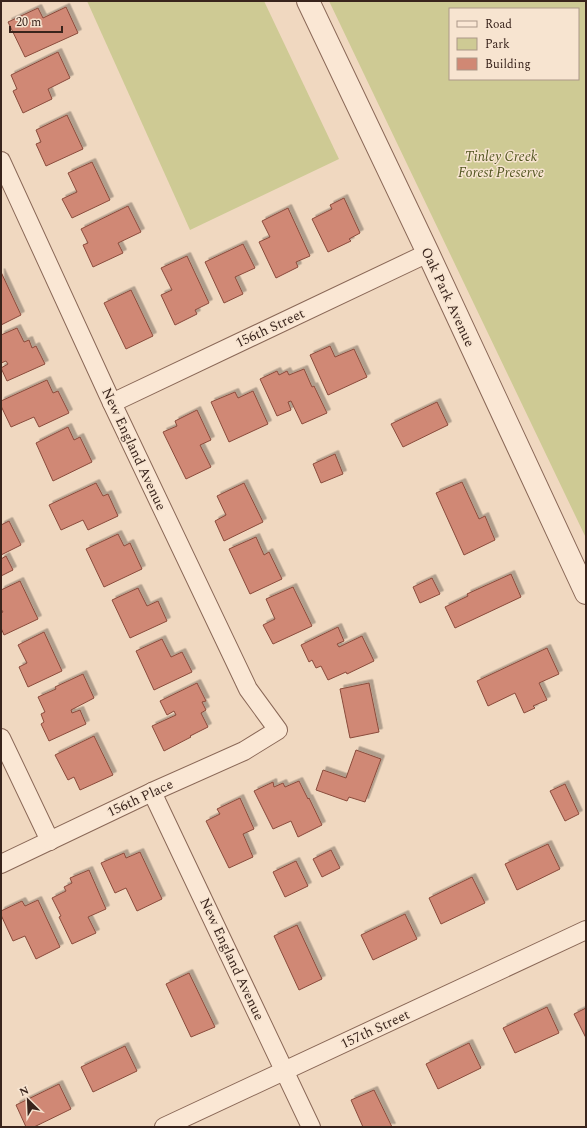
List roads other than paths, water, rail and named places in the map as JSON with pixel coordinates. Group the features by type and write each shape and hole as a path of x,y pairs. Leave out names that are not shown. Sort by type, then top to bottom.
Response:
{"street":[{"name":"Oak Park Avenue","path":"308,1 428,253 586,593"},
{"name":"New England Avenue","path":"1,162 112,403 248,689 278,730"},
{"name":"156th Street","path":"112,403 428,253"},
{"name":"156th Place","path":"1,864 152,792 244,751 278,730"},
{"path":"1,738 50,840"},
{"name":"New England Avenue","path":"152,792 311,1127"},
{"name":"157th Street","path":"164,1127 586,930"}],"park label":[{"name":"Tinley Creek Forest Preserve","path":"501,164"}]}
